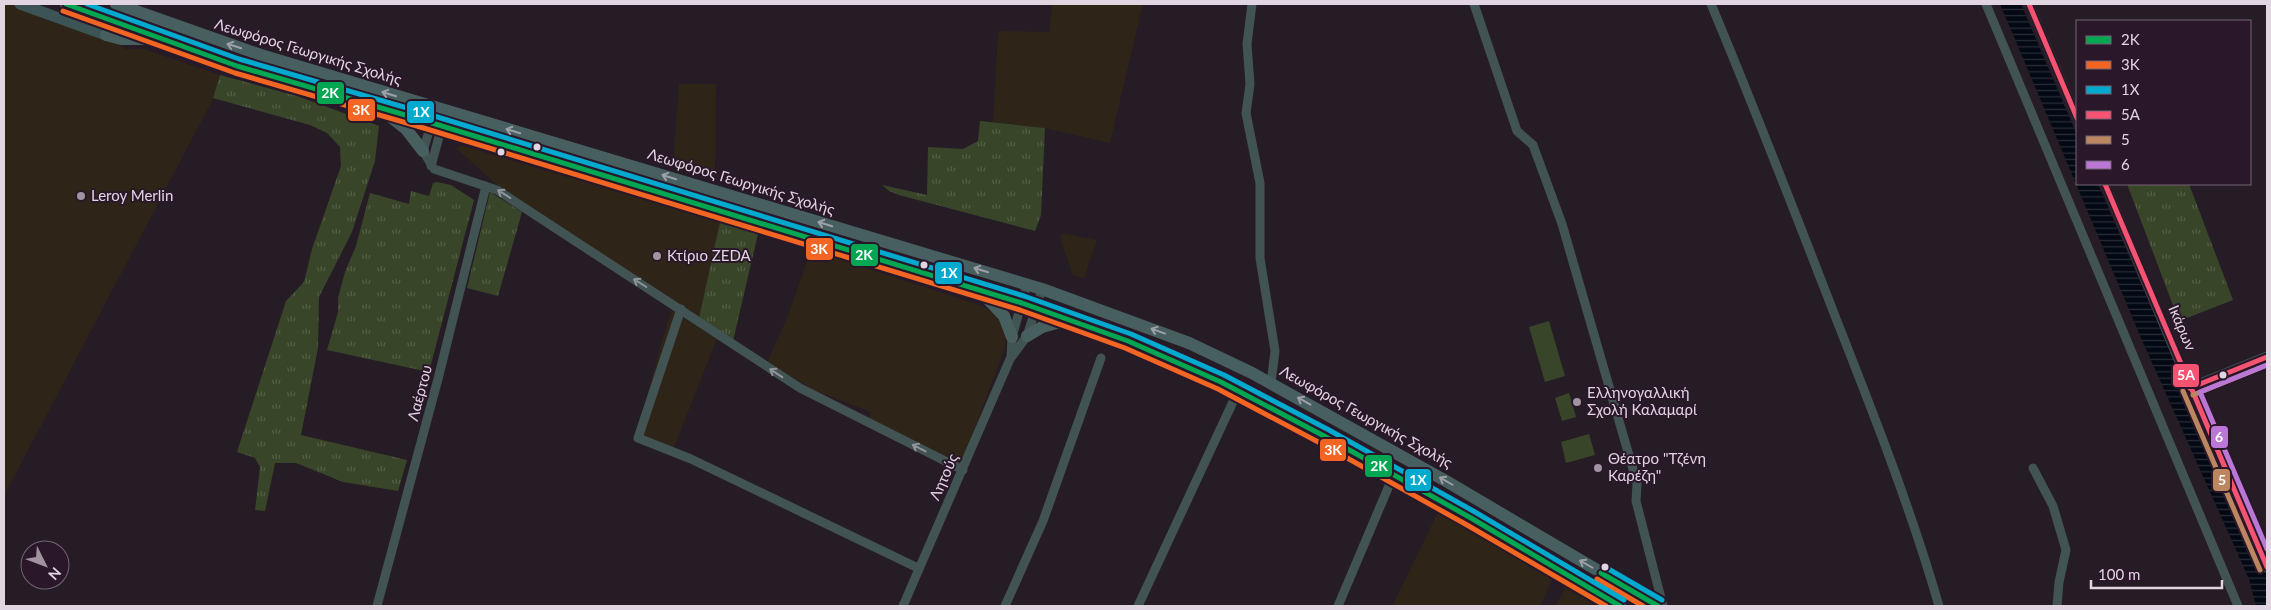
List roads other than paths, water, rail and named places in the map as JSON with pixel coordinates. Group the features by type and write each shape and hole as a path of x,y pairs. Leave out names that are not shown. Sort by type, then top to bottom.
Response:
{"main road":[{"path":"20,4 121,39 165,41"},
{"path":"66,4 237,66 1022,303 1070,320 1170,359 1238,391 1394,474 1620,606"},
{"name":"Λεωφόρος Γεωργικής Σχολής","path":"116,4 223,43 1027,284 1189,343 1271,383 1446,481 1658,606"},
{"path":"381,109 406,129 423,151"},
{"path":"978,290 1004,316 1012,336"},
{"path":"1027,336 1042,327 1070,320"},
{"path":"2190,388 2267,357"},
{"name":"Ικάρων","path":"2190,388 2267,567"}],"street":[{"path":"1252,4 1247,44 1250,84 1246,113 1260,183 1260,258 1275,351 1271,383"},
{"path":"1474,4 1518,131 1533,145 1570,251 1637,483 1636,501 1663,606"},
{"path":"1711,4 1746,88 1892,463 1921,543 1939,606"},
{"path":"1986,4 2238,606"},
{"path":"2029,4 2076,116"},
{"path":"441,109 436,125 423,151 431,166 438,171 486,186 504,194 800,388 963,470"},
{"path":"431,166 436,125"},
{"name":"Ικάρων","path":"2105,185 2190,388"},
{"name":"Λαέρτου","path":"377,606 436,388 486,186"},
{"name":"Λητούς","path":"1010,359 1012,336 1027,284"},
{"name":"Λητούς","path":"903,606 1010,359 1027,336 1042,289"},
{"path":"681,309 638,438 691,460 918,568"},
{"path":"1005,606 1043,521 1101,358"},
{"path":"1138,606 1238,391"},
{"path":"2033,468 2053,506 2066,550 2059,582 2057,606"},
{"path":"1338,606 1394,474"}],"place":[{"name":"Leroy Merlin","path":"81,196"},
{"name":"Κτίριο ZEDA","path":"657,256"},
{"name":"Ελληνογαλλική Σχολή Καλαμαρί","path":"1577,402"},
{"name":"Θέατρο \"Τζένη Καρέζη\"","path":"1598,468"}]}
